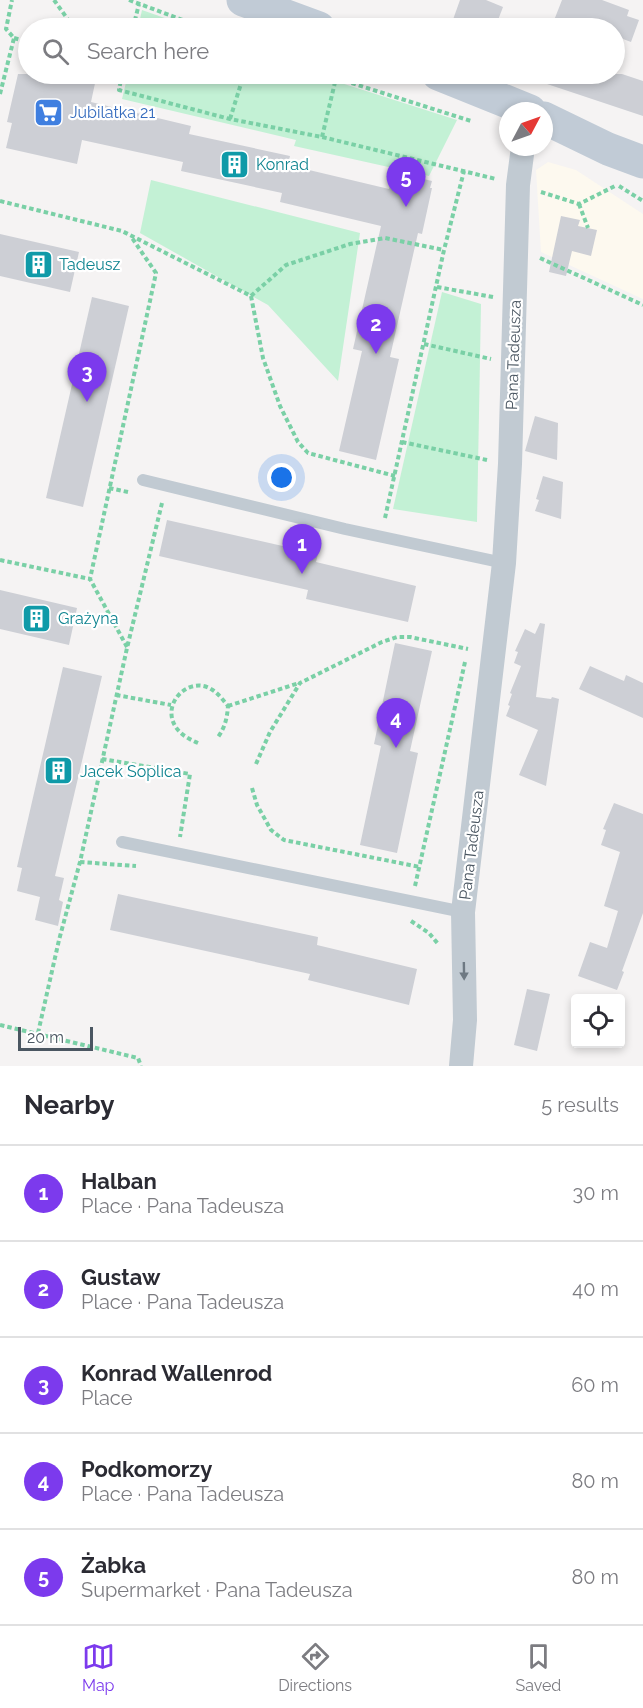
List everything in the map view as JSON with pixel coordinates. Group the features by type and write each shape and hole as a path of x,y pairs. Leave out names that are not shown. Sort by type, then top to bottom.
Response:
{"street":[{"path":"243,0 292,18"},
{"path":"463,84 508,102"},
{"path":"553,122 608,149 643,162"},
{"path":"608,149 630,180"},
{"name":"Pana Tadeusza","path":"461,1066 465,1020 463,912 504,563 510,464 518,184 522,156"}],"lane":[{"path":"143,480 381,537 504,563"},
{"name":"Pana Tadeusza","path":"122,842 463,912"}],"path":[{"path":"12,0 6,29 18,39"},
{"path":"54,0 67,18"},
{"path":"129,0 177,18"},
{"path":"136,18 139,4"},
{"path":"0,94 14,38"},
{"path":"120,84 119,90 230,119 321,137 505,181"},
{"path":"230,119 241,84"},
{"path":"321,137 334,84"},
{"path":"355,84 477,123"},
{"path":"381,537 444,250 464,171"},
{"path":"539,192 579,204 630,180"},
{"path":"0,201 122,231 251,296"},
{"path":"579,204 588,228"},
{"path":"127,648 90,579 156,273 131,236"},
{"path":"251,296 285,265 350,244 385,238 444,250"},
{"path":"516,250 528,253 643,305"},
{"path":"437,287 514,301"},
{"path":"251,296 263,358 280,406 298,442 308,453 394,476"},
{"path":"424,344 513,364"},
{"path":"402,442 510,464"},
{"path":"109,488 130,492"},
{"path":"38,1033 80,862 162,500"},
{"path":"0,560 90,579"},
{"path":"228,706 300,683 382,642 397,637 410,637 468,649"},
{"path":"252,788 257,805 271,831 284,840 420,867 470,639"},
{"path":"256,764 270,732 300,683"},
{"path":"198,743 178,730 171,717 171,705 178,695 189,687 200,686 211,689 228,706 225,727 218,737"},
{"path":"116,695 171,705"},
{"path":"102,759 190,774 178,854"},
{"path":"0,1024 138,1058 141,1066"}],"shaded area":[{"path":"548,162 576,170 643,214 643,299 541,252 536,170"}],"green space":[{"path":"142,10 165,18 140,18"},
{"path":"126,84 344,84 457,120 429,176 294,146 296,140 122,99"},
{"path":"151,180 360,233 338,381 268,305 140,233"},
{"path":"442,292 481,304 477,522 393,509"}],"building":[{"path":"460,0 486,0 503,7 499,18 454,18"},
{"path":"562,0 602,0 629,10 627,16 639,20 631,42 625,40 625,18 555,18"},
{"path":"18,74 18,84 95,84 91,102 191,126 189,134 290,156 288,165 389,189 394,172 432,181 422,234 418,233 390,357 399,359 376,460 339,451 362,351 353,349 381,226 280,202 282,193 181,171 183,162 82,140 77,164 6,148 12,123 7,122"},
{"path":"625,75 643,81 643,116 547,84 625,84"},
{"path":"561,216 580,220 578,226 597,230 591,256 572,251 566,276 549,272"},
{"name":"Tadeusz","path":"0,234 79,252 70,292 0,276"},
{"path":"92,297 129,306 83,507 46,498"},
{"path":"535,416 558,423 557,460 525,451"},
{"path":"543,476 563,482 561,519 535,511"},
{"path":"167,520 318,554 316,562 416,586 408,622 306,599 308,590 159,556"},
{"name":"Grażyna","path":"0,590 77,608 69,645 0,629"},
{"path":"540,623 545,624 536,697 559,699 546,786 519,775 538,730 506,716 510,706 508,705 512,694 510,693 521,666 514,663 518,652 515,651 525,629 535,634"},
{"path":"395,643 432,651 410,751 418,753 397,853 360,845 381,746 374,744"},
{"path":"590,666 624,681 626,675 643,683 643,718 579,689"},
{"name":"Jacek Soplica","path":"63,667 102,676 55,876 64,878 59,900 63,902 58,926 35,920 40,897 17,891 22,868 17,867"},
{"path":"614,803 643,814 643,913 617,990 578,976 590,942 607,948 618,911 604,906 620,852 601,845 606,830 603,829"},
{"path":"118,894 318,937 317,945 417,969 409,1005 308,980 310,974 110,930"},
{"path":"527,989 550,994 537,1051 514,1045"}],"place":[{"name":"Jubilatka 21","path":"49,112"},
{"name":"Konrad","path":"235,164"},
{"name":"Żabka","path":"406,207"},
{"name":"Tadeusz","path":"38,264"},
{"name":"Gustaw","path":"376,354"},
{"name":"Konrad Wallenrod","path":"87,402"},
{"name":"Halban","path":"302,574"},
{"name":"Grażyna","path":"37,618"},
{"name":"Podkomorzy","path":"396,748"},
{"name":"Jacek Soplica","path":"59,771"}]}
